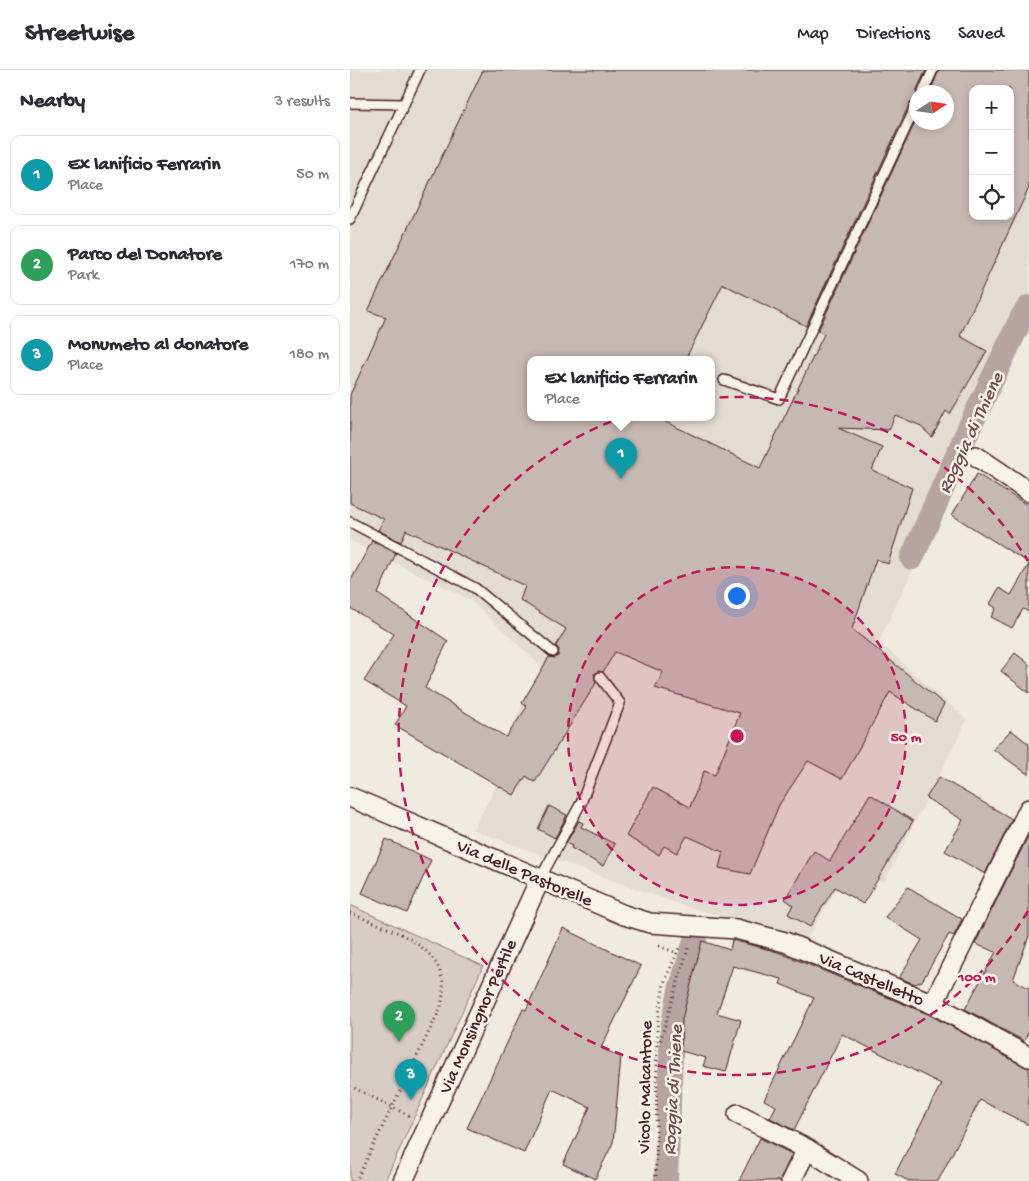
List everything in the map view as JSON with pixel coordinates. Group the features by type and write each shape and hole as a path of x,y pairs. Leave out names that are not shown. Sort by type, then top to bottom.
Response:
{"street":[{"path":"976,456 1029,492"},
{"name":"Via delle Pastorelle","path":"350,797 624,915 650,923 698,932"},
{"path":"933,1004 1029,809"},
{"name":"Via Monsingnor Pertile","path":"403,1181 540,879"},
{"name":"Via Castelletto","path":"698,932 736,929 769,937 826,958 933,1004 1029,1057"},
{"path":"738,1114 807,1149 858,1181"},
{"path":"791,1181 807,1149"}],"lane":[{"path":"350,219 420,70"},
{"path":"926,85 934,70"},
{"path":"350,103 404,104"},
{"path":"724,380 779,399 909,121"},
{"path":"350,522 475,588 553,652"},
{"path":"540,879 581,803 620,703 600,677"}],"path":[{"path":"350,913 419,943 436,963 443,983 442,1007 356,1181"},
{"path":"657,1050 698,932"},
{"name":"Vicolo Malcantone","path":"656,1181 657,1028 664,983 684,938"},
{"path":"350,1086 414,1118"}],"shaded area":[{"path":"350,70 1029,70 1029,321 879,642 967,720 884,883 851,864 807,939 681,905 473,830 518,744 513,728 523,702 543,668 469,599 350,541"},
{"path":"350,905 483,966 385,1181 350,1181"}],"building":[{"path":"483,70 926,70 919,85 909,85 909,105 806,326 723,284 687,356 527,356 527,421 664,421 760,468 824,334 818,331 911,130 954,130 954,85 933,85 939,70 1029,70 1029,188 960,336 987,351 950,414 946,411 932,437 919,425 895,415 889,430 838,428 882,447 872,470 912,488 888,564 876,559 852,629 944,704 935,721 890,692 842,779 808,761 779,805 750,874 719,868 723,852 687,836 677,853 664,846 659,855 626,836 653,787 690,807 704,771 715,775 740,713 655,688 663,672 615,652 603,672 599,671 594,674 596,683 535,782 526,776 514,795 395,725 406,706 364,681 394,634 350,608 350,582 372,541 396,553 378,594 448,641 425,688 506,737 527,707 522,703 549,657 555,658 558,656 559,650 556,646 566,629 520,600 525,586 406,530 401,542 378,530 384,519 350,503 350,395 386,317 368,311"},
{"path":"977,474 1029,506 1029,563 952,515"},
{"path":"1029,564 1029,612 1023,609 1012,628 991,617 996,608 990,604 999,588 1011,595"},
{"path":"1015,653 1029,664 1029,693 1001,671"},
{"path":"1011,730 1029,744 1029,775 993,749"},
{"path":"939,777 1012,819 985,874 945,851 963,820 926,798"},
{"path":"870,794 913,821 863,904 835,887 810,927 788,914 793,905 785,899 814,851 830,861"},
{"path":"549,806 567,815 555,838 538,829"},
{"path":"579,821 583,823 581,827 615,844 603,866 571,848 572,846 566,843"},
{"path":"1029,834 1029,936 1013,980 1029,988 1029,1031 1024,1041 965,1009 996,952 975,944"},
{"path":"386,839 431,860 407,913 362,893"},
{"path":"908,887 962,919 954,936 949,934 922,981 915,984 899,978 922,940 885,917"},
{"path":"563,928 641,966 601,1048 621,1057 613,1143 595,1179 563,1164 590,1107 552,1089 524,1153 467,1128 523,1009 526,1010"},
{"path":"732,940 778,952 928,1014 1029,1068 1029,1125 980,1100 938,1181 909,1181 895,1174 941,1084 842,1034 794,1130 770,1118 776,1106 764,1100 814,998 780,984 782,979 733,966 717,1013 741,1020 726,1072 703,1066 706,1058 681,1051 682,1019 702,941 730,950"},
{"path":"760,1138 792,1154 780,1181 739,1181"}],"waterway":[{"name":"Roggia di Thiene","path":"912,558 969,428 1022,317 1029,307"},
{"name":"Roggia di Thiene","path":"666,1181 672,1029 680,990 695,941"}],"place":[{"name":"Ex lanificio Ferrarin","path":"621,479"},
{"name":"Parco del Donatore","path":"399,1042"},
{"name":"Monumeto al donatore","path":"411,1100"}]}
